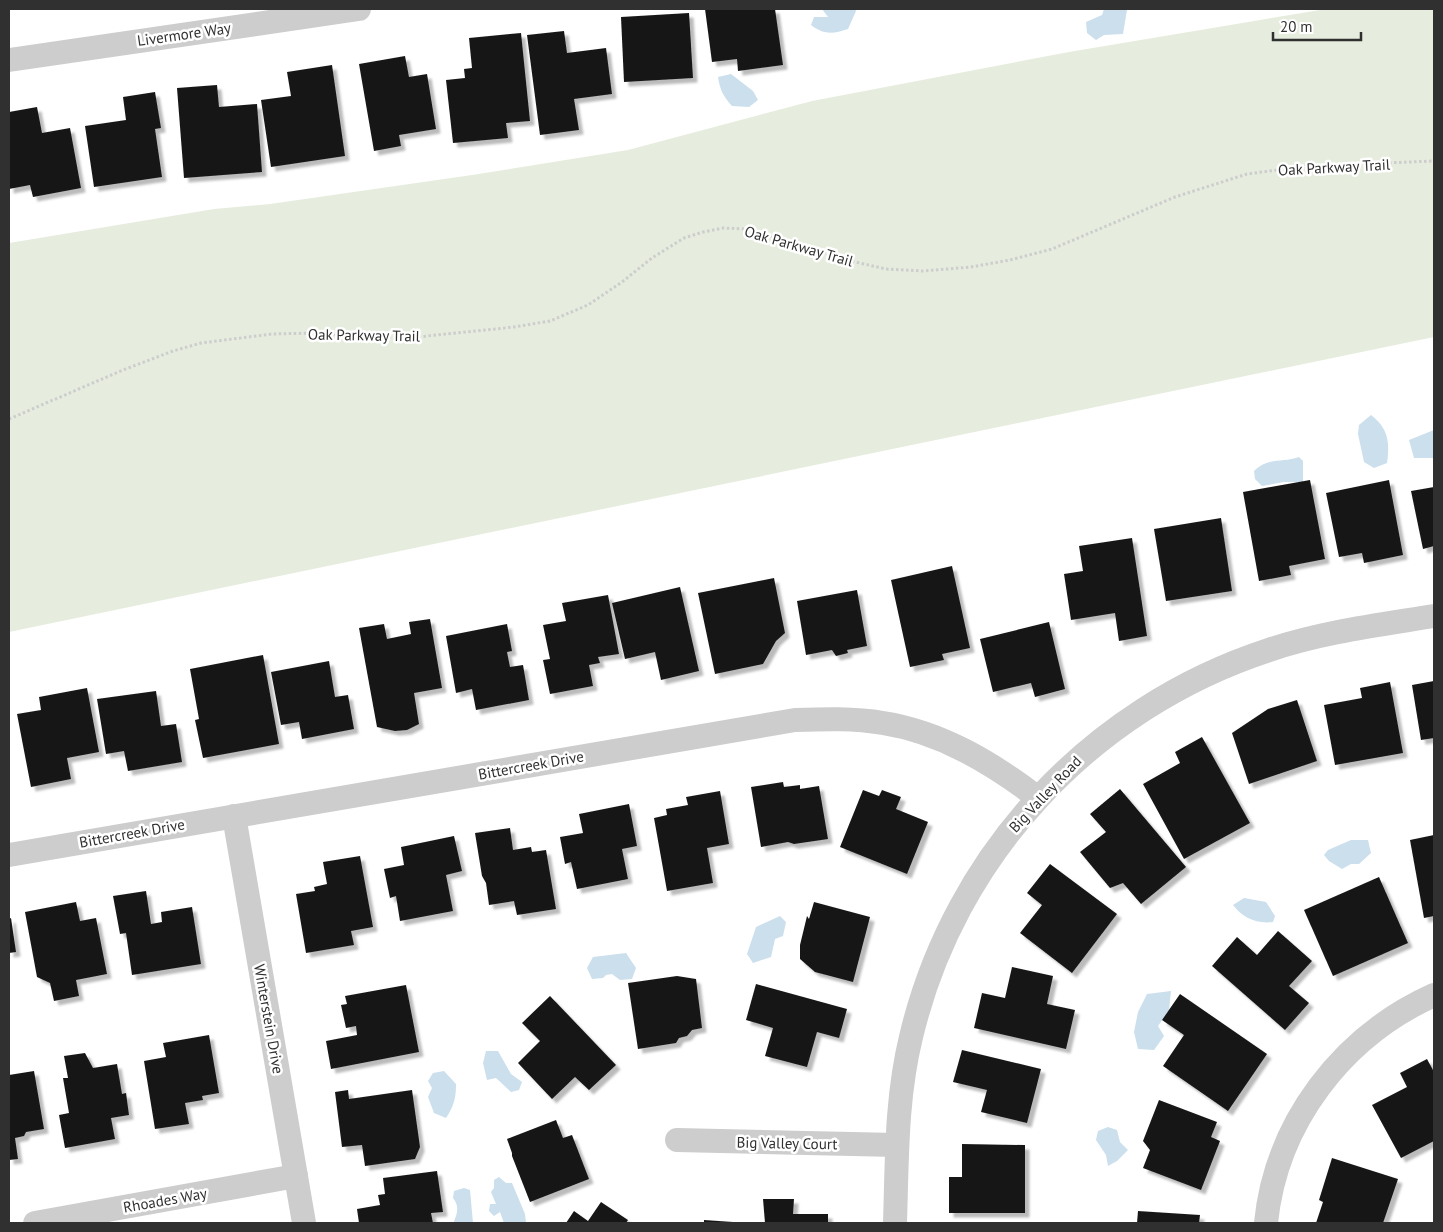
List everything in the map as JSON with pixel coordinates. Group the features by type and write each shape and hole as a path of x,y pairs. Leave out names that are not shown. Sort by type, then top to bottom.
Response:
{"street":[{"name":"Livermore Way","path":"9,60 359,9"},
{"name":"Big Valley Road","path":"895,1223 897,1146 901,1093 911,1038 927,984 948,931 974,882 1006,836 1038,798 1076,760 1119,725 1167,694 1217,669 1270,649 1324,635 1434,616"},
{"name":"Bittercreek Drive","path":"9,855 804,719 839,719 884,723 927,734 968,751 1007,774 1038,798"},
{"name":"Winterstein Drive","path":"234,816 304,1223"},
{"path":"1266,1223 1273,1184 1281,1156 1307,1104 1324,1080 1344,1057 1366,1037 1406,1009 1434,995"},
{"name":"Big Valley Court","path":"678,1140 897,1146"},
{"name":"Rhoades Way","path":"35,1223 296,1176"}],"path":[{"name":"Oak Parkway Trail","path":"9,419 123,370 201,342 272,334 315,333 408,338 514,327 550,321 588,305 622,282 652,258 684,238 723,228 747,229 851,262 886,269 923,271 971,267 1010,260 1052,249 1175,197 1247,174 1308,166 1434,161"}],"green space":[{"path":"1326,9 1434,9 1434,337 9,632 9,243 214,209 270,204 628,150 812,101 1069,52"}],"water":[{"path":"822,9 855,9 856,11 848,29 829,33 820,31 811,25 814,17 828,17"},
{"path":"1104,9 1127,10 1123,34 1104,35 1096,40 1087,33 1086,22 1102,15"},
{"path":"731,74 753,91 758,100 749,107 732,106 722,93 718,77"},
{"path":"1371,415 1381,425 1388,442 1387,463 1374,468 1364,462 1358,434 1359,425"},
{"path":"1434,430 1434,458 1414,458 1409,440"},
{"path":"1299,457 1303,461 1303,482 1284,482 1262,486 1255,479 1254,471 1265,464"},
{"path":"1351,840 1368,840 1371,853 1359,864 1351,864 1342,869 1329,861 1324,855 1328,850"},
{"path":"1244,898 1266,902 1275,916 1273,922 1256,921 1241,913 1233,905"},
{"path":"780,916 786,922 783,936 775,939 771,957 753,963 747,954 756,927"},
{"path":"626,953 636,968 632,979 620,980 612,974 606,975 603,978 592,979 587,968 593,957"},
{"path":"1171,991 1169,1010 1158,1026 1164,1036 1154,1050 1138,1049 1134,1032 1138,1012 1147,994"},
{"path":"486,1051 498,1051 511,1074 522,1082 519,1090 511,1092 496,1078 487,1080 483,1063"},
{"path":"444,1071 456,1084 454,1102 446,1118 434,1113 428,1097 432,1088 428,1081 433,1073"},
{"path":"1108,1127 1117,1130 1120,1142 1128,1150 1117,1161 1108,1166 1106,1155 1096,1140 1098,1131"},
{"path":"499,1177 506,1183 512,1183 525,1214 526,1223 504,1223 500,1212 494,1216 489,1211 490,1204 496,1204 491,1192 494,1188 494,1180"},
{"path":"464,1188 470,1190 473,1223 455,1223 457,1209 453,1198 454,1191"}],"building":[{"path":"705,9 775,9 783,65 738,71 737,59 712,62"},
{"path":"689,13 693,78 624,82 621,17"},
{"path":"564,31 567,53 606,48 612,94 574,99 579,130 540,135 527,35"},
{"path":"521,33 530,121 506,123 508,138 453,143 446,80 465,78 464,69 472,68 469,38"},
{"path":"405,56 409,77 427,74 436,129 399,135 401,146 374,151 359,64"},
{"path":"332,65 345,156 271,167 261,100 291,96 287,72"},
{"path":"217,85 219,107 257,104 262,172 184,178 177,88"},
{"path":"155,92 161,128 155,129 162,177 94,187 85,126 126,120 123,97"},
{"path":"37,107 42,133 70,128 81,188 33,197 30,185 9,189 9,112"},
{"path":"1310,480 1325,559 1289,566 1291,575 1259,581 1243,492"},
{"path":"1389,480 1403,555 1364,563 1362,553 1339,557 1326,493"},
{"path":"1434,487 1434,546 1423,549 1411,491"},
{"path":"1221,518 1232,591 1166,601 1154,529"},
{"path":"1132,538 1147,636 1119,641 1115,613 1071,620 1064,574 1083,571 1079,546"},
{"path":"952,566 970,648 942,654 944,660 910,667 891,580"},
{"path":"774,578 785,633 776,641 763,664 715,674 698,593"},
{"path":"680,587 699,671 661,680 655,652 625,659 612,603"},
{"path":"857,590 867,646 847,650 848,653 836,656 832,650 806,655 797,601"},
{"path":"608,595 619,654 598,657 600,663 589,665 593,686 550,694 543,660 550,659 543,625 566,621 562,603"},
{"path":"430,619 442,688 414,693 419,724 407,730 395,731 377,727 359,628 384,624 387,639 411,634 409,622"},
{"path":"1049,622 1065,689 1035,697 1031,683 993,692 980,639"},
{"path":"507,624 512,651 507,652 510,667 523,665 529,700 476,710 472,689 456,693 446,636"},
{"path":"263,655 279,744 203,758 195,720 199,719 190,669"},
{"path":"329,661 335,697 348,695 354,729 302,739 299,722 281,725 271,672"},
{"path":"1434,681 1434,738 1421,740 1412,685"},
{"path":"1390,682 1403,753 1335,765 1324,705 1362,698 1360,688"},
{"path":"87,688 99,752 67,758 71,779 31,787 17,714 41,710 39,697"},
{"path":"156,691 161,726 176,724 182,762 128,771 124,751 106,754 97,699"},
{"path":"1297,700 1317,761 1249,784 1232,733 1268,709"},
{"path":"1202,737 1250,823 1184,859 1143,784 1180,763 1175,752"},
{"path":"783,782 784,787 800,785 800,789 819,786 828,839 794,844 788,842 761,847 751,787"},
{"path":"1120,789 1186,867 1141,904 1123,883 1110,888 1080,852 1106,832 1090,814"},
{"path":"863,790 879,796 882,790 901,797 896,809 928,822 907,874 840,847"},
{"path":"720,791 729,844 707,848 713,883 667,891 654,818 667,815 666,809 688,805 686,797"},
{"path":"629,804 637,846 622,849 628,879 577,889 571,862 565,864 560,837 583,833 579,814"},
{"path":"510,828 513,850 531,847 532,852 546,850 556,909 517,915 514,901 489,905 475,833"},
{"path":"1434,835 1434,916 1424,918 1410,840"},
{"path":"454,836 462,871 446,875 453,911 400,921 396,896 390,898 384,869 404,865 401,847"},
{"path":"360,856 373,927 351,931 354,945 306,953 296,894 315,891 314,887 327,884 323,862"},
{"path":"1050,864 1117,914 1072,973 1020,933 1042,905 1027,893"},
{"path":"1379,877 1408,943 1333,976 1304,910"},
{"path":"146,891 151,924 162,922 161,912 192,907 201,964 132,975 126,933 120,934 113,896"},
{"path":"76,902 80,921 96,918 107,974 76,980 79,996 54,1001 50,983 37,977 25,912"},
{"path":"814,902 870,917 853,982 815,972 800,959 800,945 807,916 809,919"},
{"path":"11,918 16,952 9,953 9,919"},
{"path":"1278,931 1312,961 1289,986 1309,1003 1285,1030 1212,966 1237,937 1257,955"},
{"path":"1012,967 1053,976 1047,1004 1075,1010 1066,1049 974,1028 982,993 1005,998"},
{"path":"677,976 696,979 702,1028 692,1030 687,1036 679,1038 676,1043 638,1049 628,983"},
{"path":"756,984 847,1009 839,1038 817,1032 807,1067 765,1056 773,1028 746,1020"},
{"path":"406,985 419,1052 331,1069 326,1041 357,1035 356,1026 346,1028 341,1005 347,1004 345,996"},
{"path":"1180,994 1267,1054 1228,1111 1163,1066 1184,1035 1162,1020"},
{"path":"550,996 616,1065 589,1090 575,1077 552,1099 518,1063 540,1041 522,1023"},
{"path":"209,1035 219,1093 202,1096 203,1100 185,1103 189,1124 155,1129 144,1061 166,1057 163,1043"},
{"path":"962,1050 1041,1069 1027,1123 981,1112 987,1090 953,1082"},
{"path":"85,1053 93,1068 117,1064 122,1094 126,1093 129,1115 111,1118 115,1139 65,1148 59,1115 69,1113 63,1078 68,1078 64,1056"},
{"path":"1427,1059 1434,1072 1434,1141 1401,1158 1372,1105 1407,1087 1400,1073"},
{"path":"34,1071 44,1129 26,1132 24,1136 15,1138 18,1159 9,1160 9,1075"},
{"path":"348,1090 349,1099 412,1090 420,1147 415,1159 365,1166 362,1145 342,1147 335,1092"},
{"path":"1159,1100 1217,1122 1211,1137 1220,1141 1201,1190 1143,1168 1150,1150 1143,1141"},
{"path":"556,1120 563,1138 572,1135 589,1179 530,1202 507,1139"},
{"path":"962,1144 1025,1145 1025,1213 949,1213 949,1177 962,1177"},
{"path":"1332,1158 1398,1179 1383,1223 1316,1223 1323,1202 1319,1200"},
{"path":"437,1171 443,1212 431,1213 433,1223 359,1223 357,1209 380,1205 378,1195 385,1194 383,1178"},
{"path":"763,1199 794,1199 793,1214 828,1214 828,1223 765,1223"},
{"path":"601,1202 628,1220 626,1223 566,1223 574,1211 588,1221"},
{"path":"1138,1211 1200,1215 1199,1223 1137,1223"},
{"path":"704,1220 733,1222 733,1223 704,1223"}]}
